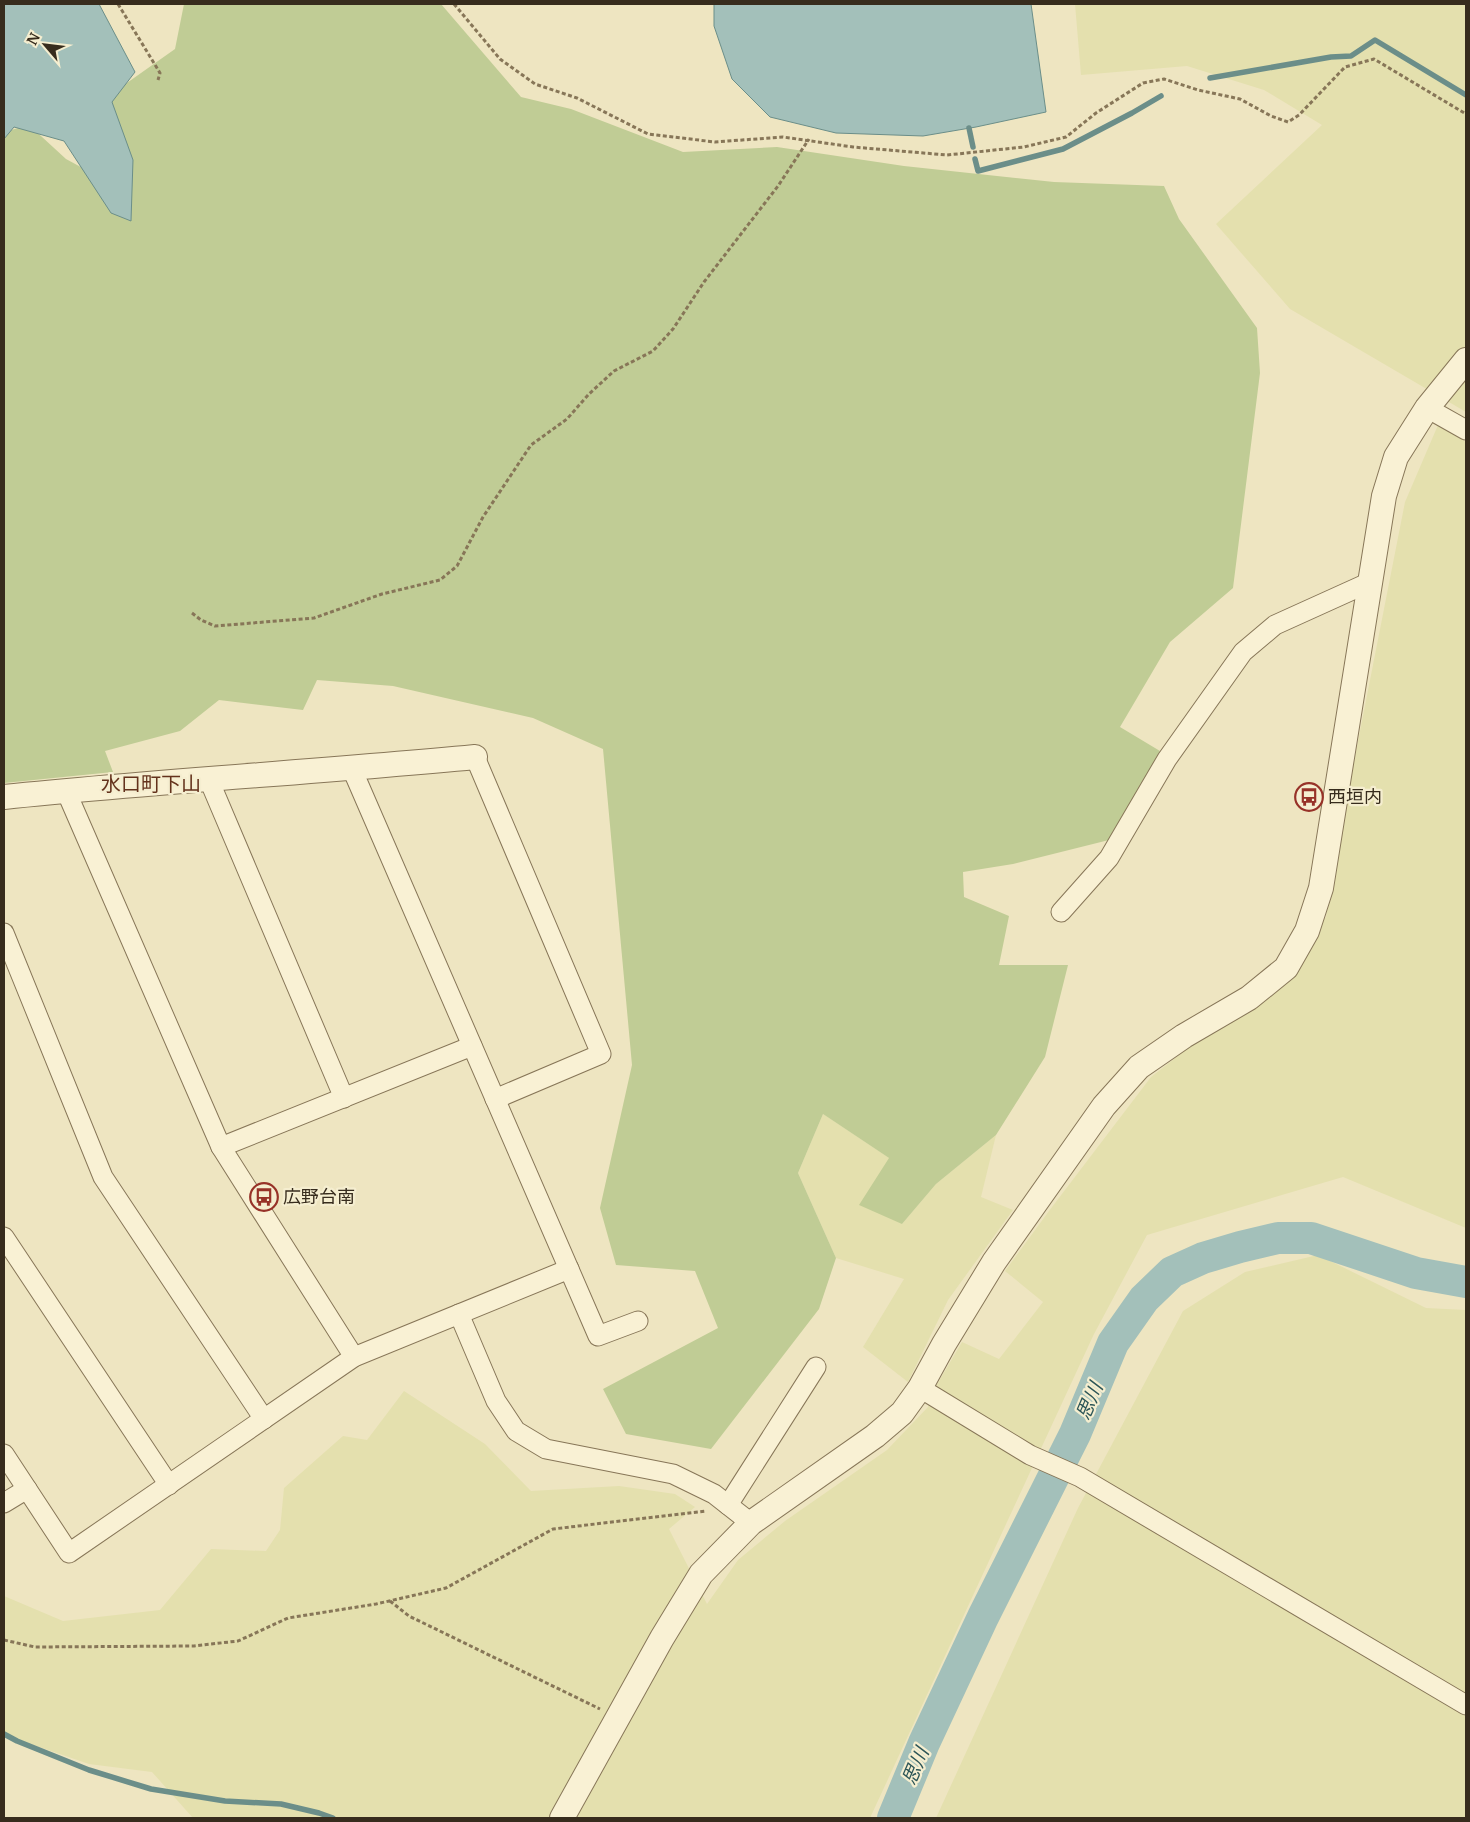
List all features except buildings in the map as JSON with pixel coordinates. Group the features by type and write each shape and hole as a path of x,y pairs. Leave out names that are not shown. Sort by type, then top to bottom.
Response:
{"street":[{"path":"562,1818 662,1638 701,1574 750,1523 875,1436 902,1413 920,1388 944,1344 994,1262 1104,1106 1139,1067 1184,1036 1249,998 1286,968 1308,931 1321,888 1384,496 1396,457 1428,408 1466,360"},
{"path":"1428,408 1466,430"},
{"path":"1061,912 1110,858 1167,759 1243,652 1275,625 1370,582"},
{"path":"4,797 474,757 601,1054 495,1099"},
{"path":"352,768 598,1336 638,1321"},
{"path":"210,780 344,1098"},
{"path":"66,791 221,1148 354,1357"},
{"path":"4,933 104,1177 264,1419"},
{"path":"221,1148 472,1046"},
{"path":"4,1239 169,1484"},
{"path":"4,1454 69,1553 354,1357 569,1269"},
{"path":"459,1314 496,1401 516,1431 546,1449 673,1474 714,1494 750,1523"},
{"path":"728,1506 816,1367"},
{"path":"920,1388 1030,1455 1080,1477 1466,1705"},
{"path":"4,1503 27,1489"}],"path":[{"path":"118,4 160,73 158,80"},
{"path":"454,4 500,59 535,84 577,98 648,134 715,142 782,137 809,139 853,147 947,155 1024,147 1066,137 1096,113 1143,83 1164,79 1198,90 1240,99 1271,116 1288,122 1299,115 1344,67 1374,59 1466,114"},
{"path":"192,613 200,620 215,626 314,618 382,594 440,580 457,566 483,517 531,445 566,419 614,370 653,350 674,330 704,282 778,186 809,139"},
{"path":"4,1640 35,1646 194,1646 238,1641 288,1618 390,1601 446,1588 553,1529 710,1510 728,1506"},
{"path":"390,1601 408,1616 618,1718"}],"shaded area":[{"path":"1075,4 1466,4 1466,412 1290,309 1216,224 1322,125 1264,90 1187,66 1081,75"},
{"path":"1438,425 1466,442 1466,1228 1343,1177 1147,1235 1094,1334 870,1818 193,1818 152,1772 89,1764 4,1735 4,1596 63,1621 160,1610 211,1549 266,1551 280,1530 284,1488 343,1436 367,1440 404,1391 485,1444 531,1491 619,1486 675,1494 695,1507 669,1529 707,1604 738,1560 785,1521 887,1450 928,1407 936,1386 962,1342 999,1359 1043,1302 1005,1271 1049,1211 1151,1077 1280,976 1326,917 1351,777 1405,502"},
{"path":"823,1114 889,1158 902,1224 936,1184 996,1135 981,1197 1013,1210 948,1300 908,1382 863,1347 904,1279 836,1258 798,1173"},
{"path":"1318,1255 1426,1308 1466,1310 1466,1818 936,1818 1078,1508 1183,1311 1245,1272"}],"green space":[{"path":"184,4 441,4 521,97 571,109 683,152 777,147 904,166 1054,182 1164,186 1179,219 1257,328 1260,373 1233,588 1170,642 1120,727 1160,751 1113,839 1013,864 963,872 964,897 1009,916 999,965 1068,965 1045,1057 996,1135 936,1184 902,1224 859,1205 889,1158 823,1114 798,1173 836,1258 819,1309 711,1449 626,1434 603,1389 718,1328 695,1271 616,1265 600,1208 632,1065 603,749 533,718 393,686 317,680 303,710 219,700 180,731 105,751 113,772 4,783 4,132 29,125 66,159 114,185 107,97 175,49"}],"water":[{"path":"4,4 99,4 135,72 112,102 133,160 131,221 111,213 64,141 14,127 4,139"},
{"path":"714,4 1031,4 1046,112 923,136 836,133 770,117 732,79 714,26"}],"waterway":[{"path":"1210,78 1331,57 1351,56 1375,40 1466,95"},
{"path":"975,159 978,171 1063,149 1161,96"},
{"path":"969,128 973,147"},
{"name":"思川","path":"893,1818 924,1743 983,1617 1075,1434 1113,1343 1144,1299 1172,1272 1203,1258 1240,1247 1278,1238 1311,1238 1416,1273 1466,1282"},
{"path":"4,1734 89,1770 151,1789 225,1801 281,1804 333,1818"}],"place":[{"name":"西垣内","path":"1309,797"},
{"name":"広野台南","path":"264,1197"}],"district":[{"name":"水口町下山","path":"151,784"}]}
